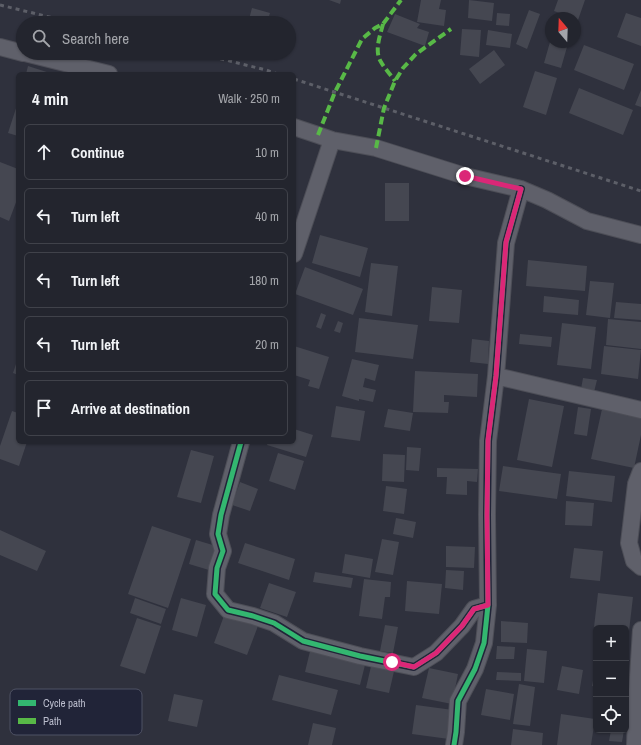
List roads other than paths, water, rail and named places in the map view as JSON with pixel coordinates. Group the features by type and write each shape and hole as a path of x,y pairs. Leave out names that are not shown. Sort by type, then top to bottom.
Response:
{"street":[{"path":"0,47 16,51"},
{"path":"52,60 101,72"},
{"path":"296,128 332,140 376,148 465,176 521,189 547,200 587,222 641,235"},
{"path":"296,248 332,140"},
{"path":"454,745 458,701 475,669 484,643 488,605 488,440 496,376 506,242 521,189"},
{"path":"496,376 641,410"},
{"path":"240,444 221,515 218,534 223,551 217,568 215,594 228,610 274,623 303,641 360,656 414,667 436,653 462,626 474,609 488,605"},
{"path":"641,470 636,484 629,543 634,561 641,567"},
{"path":"635,745 641,630"}],"railway":[{"path":"0,5 45,16"},
{"path":"225,60 272,72"},
{"path":"296,80 641,191"}]}
